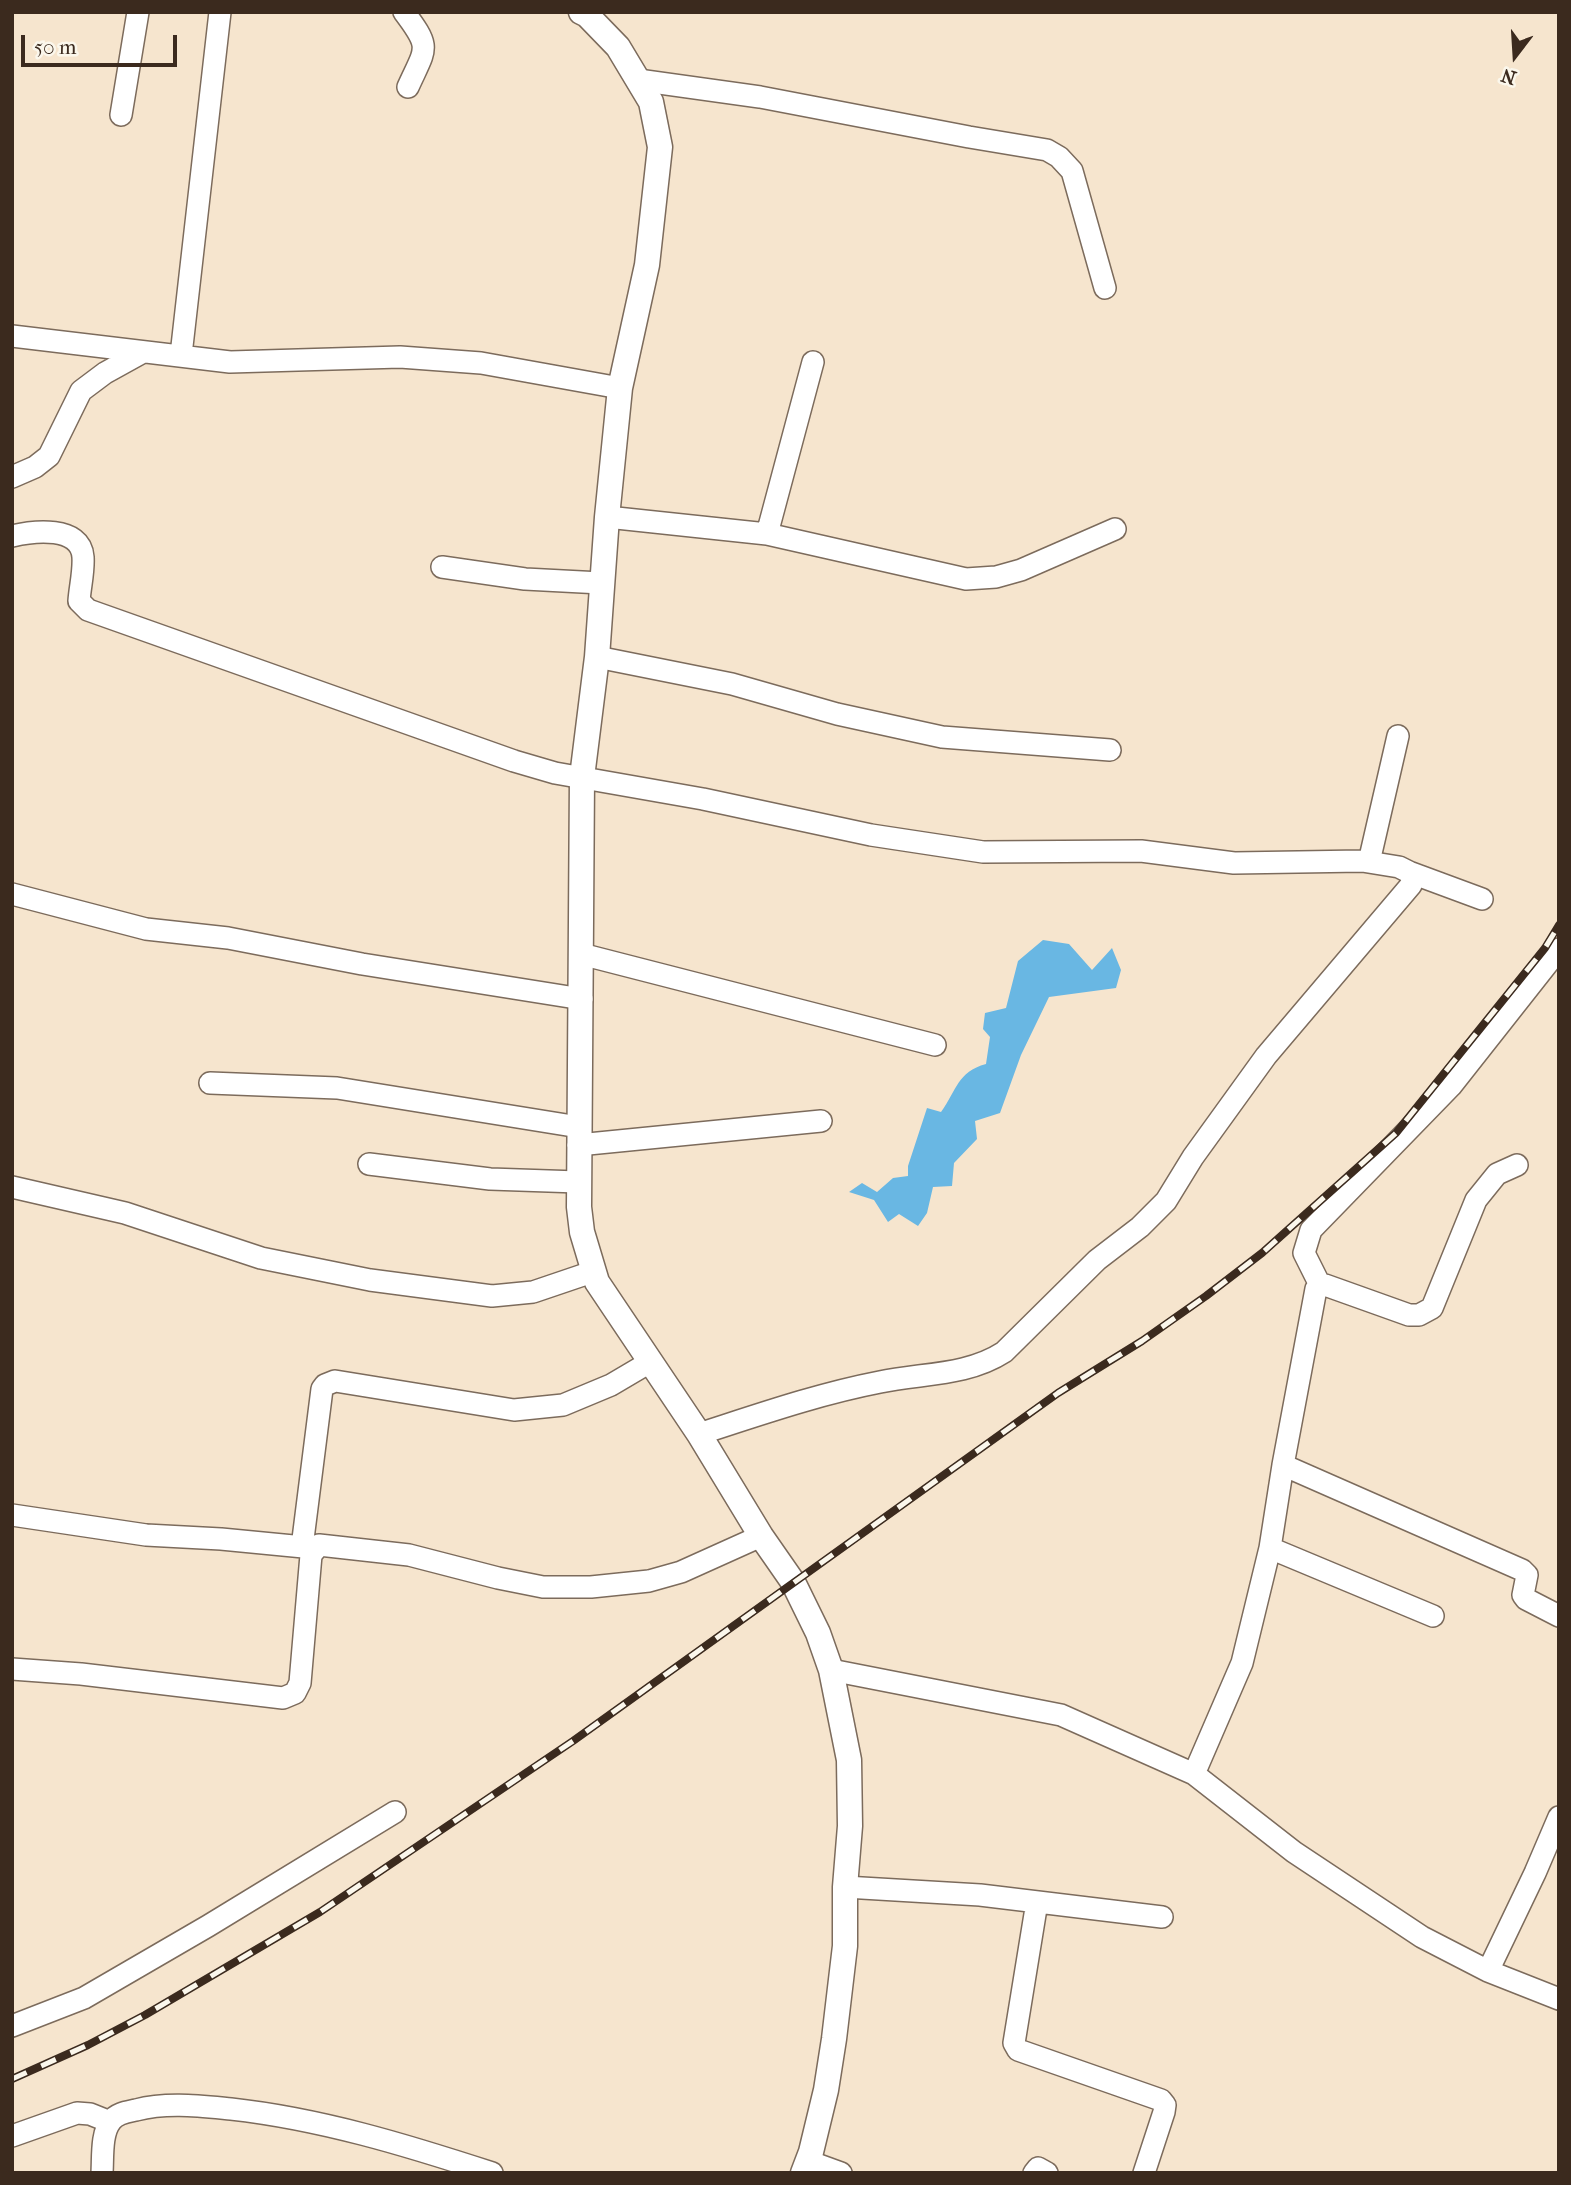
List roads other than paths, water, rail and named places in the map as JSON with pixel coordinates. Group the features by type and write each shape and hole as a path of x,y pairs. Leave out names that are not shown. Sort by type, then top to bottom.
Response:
{"street":[{"path":"121,115 138,12"},
{"path":"181,355 220,12"},
{"path":"404,12 423,41 424,50 408,87"},
{"path":"581,12 618,47 651,102 660,147 646,264 620,388 601,583 597,657 582,777 582,999 578,1136 582,1232 592,1272 613,1309 699,1434 761,1536 793,1582 818,1633 831,1670 849,1760 850,1826 845,1888 845,1946 826,2090 805,2167 841,2173"},
{"path":"638,80 760,96 969,138 1046,150 1059,157 1072,171 1105,288"},
{"path":"12,337 230,362 400,357 481,363 620,388"},
{"path":"12,477 35,467 49,456 81,391 99,377 143,352"},
{"path":"767,534 813,362"},
{"path":"607,517 767,534 966,579 996,577 1021,570 1115,528"},
{"path":"12,536 50,532 75,540 83,553 79,601 88,610 514,761 555,773 703,799 871,835 984,852 1121,850 1234,863 1369,862 1399,867 1482,899"},
{"path":"442,567 525,579 601,583"},
{"path":"597,657 732,684 837,714 942,737 1111,750"},
{"path":"1369,862 1398,736"},
{"path":"699,1434 845,1390 962,1369 991,1360 1004,1352 1097,1260 1140,1227 1166,1202 1193,1157 1266,1056 1411,885 1409,872"},
{"path":"12,894 154,930 228,938 362,964 582,999"},
{"path":"1320,1286 1304,1253 1311,1230 1451,1086 1559,949"},
{"path":"581,954 936,1045"},
{"path":"211,1083 337,1088 578,1136 821,1121"},
{"path":"369,1164 490,1179 578,1182"},
{"path":"1320,1286 1336,1289 1399,1312 1419,1315 1426,1312 1432,1308 1476,1200 1497,1174 1517,1165"},
{"path":"12,1187 125,1213 261,1258 370,1280 492,1296 533,1292 592,1272"},
{"path":"1194,1774 1242,1663 1270,1548 1314,1293 1320,1286"},
{"path":"12,1669 81,1674 283,1698 292,1696 298,1689 301,1677 311,1555 308,1547 322,1389 330,1382 360,1385 514,1410 563,1405 611,1385 650,1362"},
{"path":"1283,1465 1522,1570 1527,1575 1523,1595 1526,1599 1559,1616"},
{"path":"12,1515 146,1535 308,1547 323,1544 409,1555 543,1587 591,1587 649,1581 681,1572 761,1536"},
{"path":"1270,1548 1433,1616"},
{"path":"831,1670 1061,1715 1194,1774 1306,1860 1422,1937 1488,1971 1559,1999"},
{"path":"12,2026 83,1998 208,1926 395,1812"},
{"path":"1488,1971 1559,1817"},
{"path":"845,1888 980,1895 1162,1917"},
{"path":"1037,1902 1014,2043 1018,2050 1161,2101 1165,2105 1164,2112 1144,2173"},
{"path":"102,2173 110,2122 121,2114 157,2105 270,2113 307,2120 416,2149 492,2173"},
{"path":"12,2136 77,2113 90,2114 110,2122"},
{"path":"1034,2173 1038,2168 1047,2173"}],"water":[{"path":"1043,940 1069,944 1092,970 1112,948 1121,970 1116,988 1049,997 1021,1055 1000,1113 975,1121 977,1139 954,1163 952,1186 933,1187 927,1213 918,1226 899,1214 888,1222 874,1200 849,1192 862,1183 877,1192 893,1178 908,1176 908,1166 927,1108 941,1112 963,1077 976,1067 986,1064 990,1037 983,1029 985,1013 1006,1008 1018,961"}],"railway":[{"path":"12,2079 88,2045 145,2015 320,1912 573,1741 1058,1393 1142,1341 1206,1296 1262,1253 1396,1133 1545,948 1559,925"}]}
